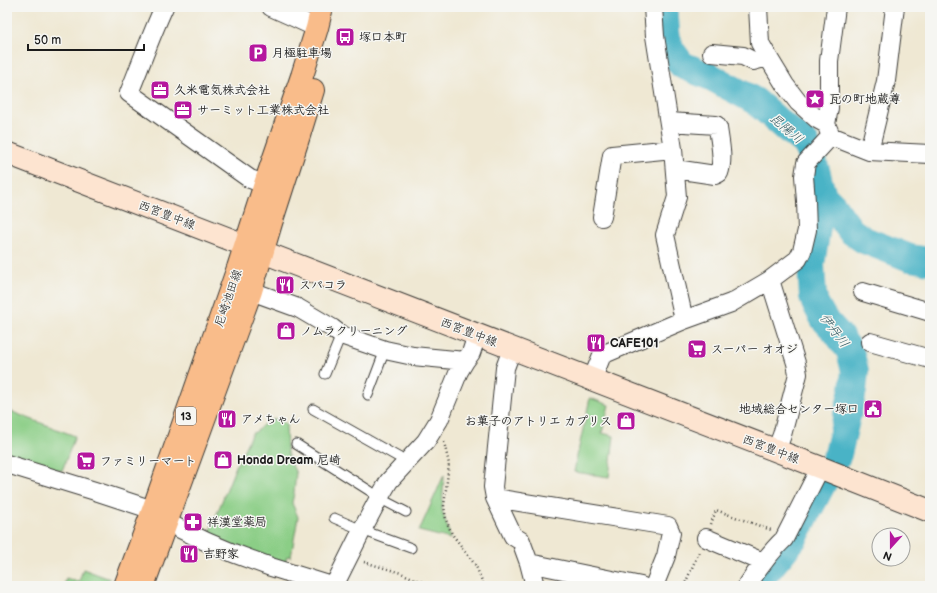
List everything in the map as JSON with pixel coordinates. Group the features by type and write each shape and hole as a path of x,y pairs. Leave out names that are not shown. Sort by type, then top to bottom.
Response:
{"main road":[{"name":"尼崎池田線","path":"125,586 160,516 251,292 254,249 265,184 295,98 322,7"},
{"name":"尼崎池田線","path":"143,586 160,516 254,249 298,142 336,7"},
{"name":"西宮豊中線","path":"7,154 826,470 930,512"}],"street":[{"path":"164,7 156,23 141,66 129,93 250,179 265,184"},
{"path":"271,7 317,28"},
{"path":"653,7 655,36 673,149 677,197 666,235 684,320"},
{"path":"758,7 760,43 785,85 798,102 817,119 827,136 869,151 930,154"},
{"path":"592,380 602,355 684,320 731,303 770,280 798,259 802,251 807,230 804,176 806,163 827,136 830,108 829,61 836,7"},
{"path":"869,151 886,81 895,7"},
{"path":"712,53 743,56 753,61 768,57"},
{"path":"669,122 716,125 718,128 722,159 722,166 719,173 715,175 675,169"},
{"path":"602,216 612,156 673,149"},
{"path":"770,280 796,363 798,374 782,435 776,451"},
{"path":"251,292 298,308 332,328 340,335 386,350 414,356 465,361"},
{"path":"863,292 930,312"},
{"path":"7,464 95,491 160,516 207,542 233,553 271,567 333,586 389,481 426,442 440,418 459,371 471,353 477,335"},
{"path":"870,342 930,359"},
{"path":"512,349 505,368 493,487 495,498 513,536 521,541 535,586"},
{"path":"747,586 763,562 784,539 826,470"},
{"path":"495,498 668,526 671,533 666,556 654,586"},
{"path":"706,538 763,562"},
{"path":"529,563 641,586"}],"lane":[{"path":"325,374 340,335"},
{"path":"368,395 386,350"},
{"path":"313,408 407,462"},
{"path":"296,444 379,498 406,512"},
{"path":"334,518 412,548"}],"path":[{"path":"437,423 442,433 449,464 444,506 446,520 452,534 476,566 484,586"},
{"path":"716,510 768,528 784,539"},
{"path":"348,557 401,573 431,586"}],"green space":[{"path":"590,398 609,405 602,433 614,436 609,477 574,472"},
{"path":"7,410 75,436 62,471 7,456"},
{"path":"276,419 286,424 287,452 296,473 292,503 298,517 291,557 287,556 284,566 208,536 236,466 252,433 257,431 266,423"},
{"path":"444,475 442,510 451,539 419,531"},
{"path":"83,569 110,579 107,586 64,586 66,578 79,582"}],"waterway":[{"name":"昆陽川","path":"664,7 667,42 682,65 711,77 755,101 806,144 816,170 823,196 833,206 851,231 864,240 910,258 930,261"},
{"name":"伊丹川","path":"758,586 762,577 794,538 838,454 853,390 855,371 850,351 837,333 824,319 815,303 813,296 811,265 823,196"}],"place":[{"name":"塚口本町","path":"345,37"},
{"name":"月極駐車場","path":"258,53"},
{"name":"久米電気株式会社","path":"160,90"},
{"name":"瓦の町地蔵尊","path":"815,99"},
{"name":"サーミット工業株式会社","path":"183,110"},
{"name":"スパコラ","path":"285,285"},
{"name":"ノムラクリーニング","path":"286,331"},
{"name":"CAFE101","path":"596,343"},
{"name":"スーパー オオジ","path":"697,349"},
{"name":"地域総合センター塚口","path":"873,409"},
{"name":"アメちゃん","path":"227,419"},
{"name":"お菓子のアトリエ カプリス","path":"626,421"},
{"name":"Honda Dream 尼崎","path":"223,460"},
{"name":"ファミリーマート","path":"86,461"},
{"name":"祥漢堂薬局","path":"193,522"},
{"name":"吉野家","path":"189,554"}]}
